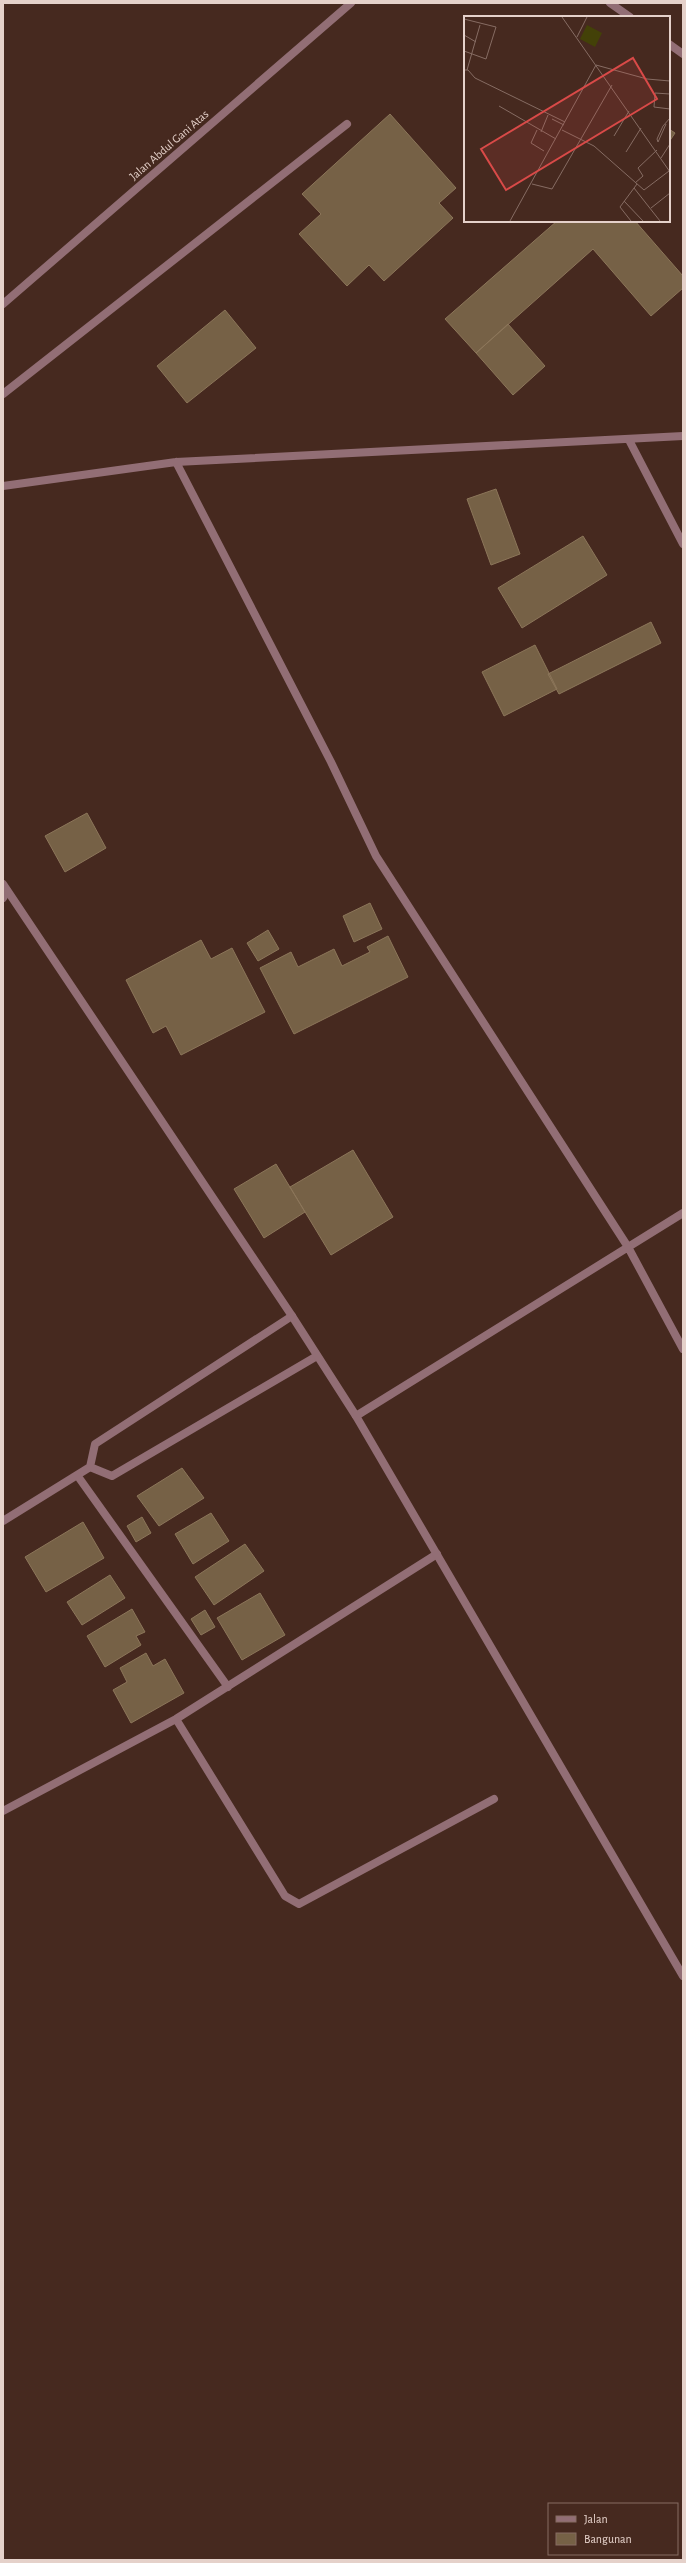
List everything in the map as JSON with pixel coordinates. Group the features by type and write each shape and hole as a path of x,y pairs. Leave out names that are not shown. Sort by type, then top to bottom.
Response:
{"street":[{"name":"Jalan Abdul Gani Atas","path":"3,304 351,3"},
{"path":"610,3 629,16"},
{"path":"670,45 683,54"},
{"path":"3,394 347,124"},
{"path":"3,486 176,462 630,440 683,436"},
{"path":"630,440 683,544"},
{"path":"176,462 331,762 376,856 628,1247 683,1349"},
{"path":"4,891 292,1316 356,1416 683,1976"},
{"path":"356,1416 683,1214"},
{"path":"3,1521 90,1467 95,1444 292,1316"},
{"path":"90,1467 112,1476 317,1356"},
{"path":"77,1475 228,1687"},
{"path":"3,1811 176,1719 437,1554"},
{"path":"176,1719 285,1896 299,1904 494,1799"}],"building":[{"path":"390,114 456,188 439,203 453,218 384,281 369,265 347,286 299,234 321,214 302,194"},
{"path":"670,130 675,133 670,140"},
{"path":"556,222 636,222 683,276 683,288 651,316 593,249 476,353 445,319"},
{"path":"225,310 256,348 187,403 157,366"},
{"path":"508,324 545,366 513,395 476,353"},
{"path":"496,489 520,554 491,565 467,499"},
{"path":"583,536 607,575 522,628 498,588"},
{"path":"651,622 661,643 559,694 548,674"},
{"path":"535,645 557,689 504,716 482,672"},
{"path":"87,813 106,848 65,872 45,836"},
{"path":"370,903 382,929 354,942 343,916"},
{"path":"268,930 279,949 258,961 247,943"},
{"path":"388,936 408,977 294,1034 260,968 291,952 298,967 334,949 342,966 370,952 367,947"},
{"path":"201,940 211,959 232,948 265,1012 181,1055 166,1026 153,1033 126,980"},
{"path":"353,1150 393,1217 331,1255 290,1187"},
{"path":"276,1164 305,1212 264,1238 234,1189"},
{"path":"182,1468 204,1498 159,1526 137,1496"},
{"path":"211,1513 229,1541 193,1564 175,1534"},
{"path":"142,1517 151,1533 136,1542 127,1526"},
{"path":"83,1522 104,1558 46,1592 25,1557"},
{"path":"245,1544 264,1571 214,1605 195,1577"},
{"path":"110,1575 125,1598 82,1625 67,1602"},
{"path":"260,1593 285,1635 242,1660 217,1618"},
{"path":"132,1609 145,1632 136,1636 141,1645 105,1667 87,1636"},
{"path":"205,1610 215,1627 201,1635 191,1619"},
{"path":"146,1653 153,1666 165,1659 184,1693 131,1723 113,1690 127,1682 120,1668"}]}
